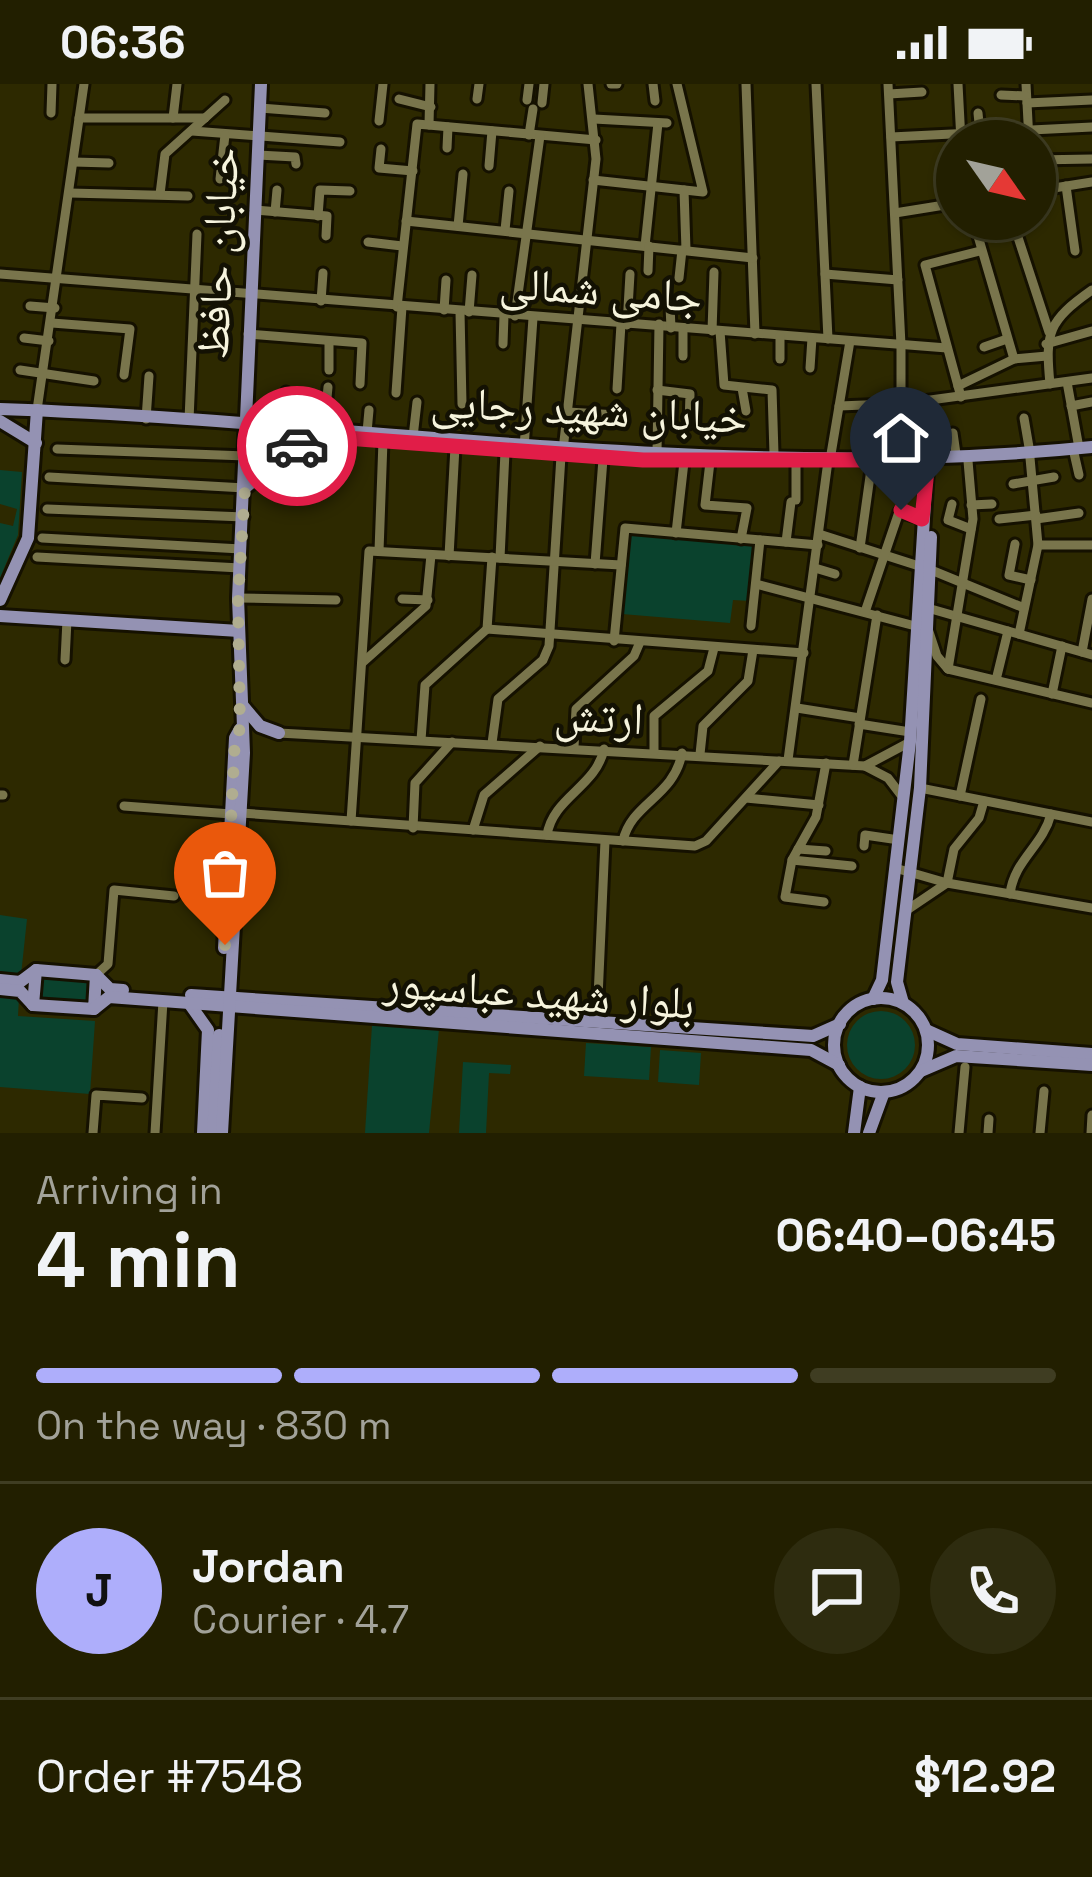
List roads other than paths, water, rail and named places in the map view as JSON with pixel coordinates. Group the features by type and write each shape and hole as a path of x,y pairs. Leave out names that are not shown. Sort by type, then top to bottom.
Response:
{"main road":[{"name":"خیابان حافظ","path":"240,729 238,598 261,84"},
{"name":"خیابان شهید رجایی","path":"0,409 284,425 321,433 413,436 505,452 657,453 796,463 830,457 928,457"},
{"path":"0,600 28,538 38,410"},
{"path":"0,421 36,443"},
{"name":"خیابان شهید رجایی","path":"247,425 383,441 684,462 774,454 872,461 928,457"},
{"path":"245,488 287,452 321,433"},
{"path":"873,999 882,980 924,630 928,457 1084,450"},
{"path":"927,488 922,519 931,609 924,630 920,788 897,982 903,1003 926,1030 957,1044 1092,1054"},
{"path":"0,616 238,631"},
{"path":"240,700 260,726 279,733"},
{"path":"236,814 244,753 240,729"},
{"path":"218,1133 236,814 235,738 240,729"},
{"path":"244,753 258,740 279,733"},
{"path":"0,985 20,982 36,970 96,975 110,989 226,1001"},
{"path":"33,1005 36,970"},
{"path":"94,1010 96,975"},
{"path":"0,985 20,991 33,1005 94,1010 109,997 226,1001"},
{"path":"903,1003 873,999 851,1009 839,1024 835,1042 839,1066 860,1087 884,1092 956,1056 1092,1065"},
{"path":"218,1133 215,1103 226,1001"},
{"name":"بلوار شهید عباسپور","path":"226,1001 566,1024 811,1050 839,1066"},
{"path":"188,1003 208,1030 203,1133"},
{"name":"بلوار شهید عباسپور","path":"566,1024 597,1020 813,1036 839,1024"},
{"path":"920,1071 928,1048 926,1030"},
{"path":"854,1133 860,1087"},
{"path":"868,1133 884,1092"},
{"path":"204,1116 215,1103"}],"street":[{"path":"51,113 52,84"},
{"path":"38,410 84,84"},
{"path":"173,118 177,84"},
{"path":"379,121 382,84"},
{"path":"396,393 402,246 413,171 430,107 430,84"},
{"path":"477,99 479,84"},
{"path":"503,344 529,233 534,104 529,84"},
{"path":"534,104 544,84"},
{"path":"492,743 498,699 542,659 549,635 562,453 596,140 587,84"},
{"path":"653,84 655,101"},
{"path":"593,180 703,192 676,84"},
{"path":"746,84 755,334"},
{"path":"816,84 828,339"},
{"path":"958,84 960,120"},
{"path":"1075,88 1076,100"},
{"path":"901,454 896,404 901,345 888,89 922,92"},
{"path":"1001,95 1092,100"},
{"path":"399,99 430,107"},
{"path":"160,194 165,154 225,100"},
{"path":"260,108 325,113"},
{"path":"471,129 473,112"},
{"path":"979,113 979,120"},
{"path":"1000,114 1000,120"},
{"path":"594,119 626,117 662,123 649,188 648,271"},
{"path":"80,118 205,118"},
{"path":"423,125 596,140"},
{"path":"447,148 448,127"},
{"path":"1056,133 1092,128"},
{"path":"192,131 225,135 295,157 296,164"},
{"path":"489,166 492,131"},
{"path":"220,179 225,135"},
{"path":"891,137 936,137"},
{"path":"258,147 340,142"},
{"path":"381,149 379,168 413,171"},
{"path":"1056,160 1092,159"},
{"path":"74,162 109,163"},
{"path":"458,226 463,174"},
{"path":"1056,188 1092,182"},
{"path":"1066,186 1075,251"},
{"path":"275,212 277,190"},
{"path":"318,215 320,190 350,191"},
{"path":"679,278 684,190"},
{"path":"505,230 509,191"},
{"path":"70,193 188,196"},
{"path":"895,213 936,206"},
{"path":"255,211 327,216 326,236"},
{"path":"406,221 753,258"},
{"path":"188,422 197,234"},
{"path":"566,254 567,237"},
{"path":"978,240 1014,359"},
{"path":"1019,240 1048,332 1050,384"},
{"path":"368,242 402,246"},
{"path":"959,392 925,265 980,251"},
{"path":"714,272 724,385 772,390 774,454"},
{"path":"321,301 323,273"},
{"name":"جامی شمالی","path":"0,274 947,348"},
{"path":"617,389 631,274"},
{"path":"825,274 898,280"},
{"path":"462,404 464,312 472,275"},
{"path":"444,310 446,280"},
{"path":"1073,285 1082,316"},
{"path":"1048,332 1092,290"},
{"path":"30,306 55,308"},
{"path":"670,306 682,356"},
{"path":"524,448 533,317"},
{"path":"52,323 130,329 124,375"},
{"path":"657,453 659,324"},
{"path":"959,392 1014,359 1092,331"},
{"path":"248,334 362,344 360,384"},
{"path":"780,336 780,358"},
{"path":"24,338 50,340"},
{"path":"810,368 812,338"},
{"path":"983,347 1007,339"},
{"path":"329,341 329,370"},
{"path":"124,806 701,845 784,760 796,708 850,341"},
{"path":"20,370 60,373 71,381 94,380"},
{"path":"146,420 149,376"},
{"path":"838,406 896,404 959,392 1092,378"},
{"path":"1066,382 1084,450 1079,475"},
{"path":"321,433 328,387"},
{"path":"742,388 746,411"},
{"path":"1014,389 1017,405"},
{"path":"657,390 690,394 689,424"},
{"path":"284,425 286,392"},
{"path":"413,436 417,402"},
{"path":"1071,406 1092,402"},
{"path":"367,433 369,410"},
{"path":"568,412 617,415"},
{"path":"996,680 1024,608 1038,545 1024,418"},
{"path":"926,688 948,669 971,530 971,505 953,433"},
{"path":"351,821 383,441"},
{"path":"449,556 454,447"},
{"path":"57,449 246,456"},
{"path":"421,740 425,685 488,629 505,452"},
{"path":"596,564 603,458"},
{"path":"860,548 872,461"},
{"path":"676,533 684,462"},
{"path":"710,462 705,505 747,508 741,539"},
{"path":"786,542 796,463"},
{"path":"49,477 245,488"},
{"path":"1013,484 1054,477"},
{"path":"952,504 948,520 971,530"},
{"path":"971,505 992,504"},
{"path":"46,509 244,517"},
{"path":"859,766 871,613 882,556 901,510 922,519"},
{"path":"999,519 1079,513"},
{"path":"614,641 625,528 786,542 818,540 860,548 1024,608"},
{"path":"42,538 242,549"},
{"path":"751,626 760,540"},
{"path":"1015,544 1009,575 1030,580"},
{"path":"1038,545 1092,544"},
{"path":"374,551 621,565"},
{"path":"362,663 427,603 430,555"},
{"path":"37,556 240,568"},
{"path":"815,568 835,574"},
{"path":"755,584 924,630 948,669 1092,704"},
{"path":"238,598 336,601"},
{"path":"401,599 427,603"},
{"path":"931,609 1087,653 1092,599"},
{"path":"64,660 67,620"},
{"path":"488,629 804,652"},
{"path":"574,748 576,709 634,656 640,642"},
{"path":"1052,694 1063,646"},
{"path":"654,752 654,716 708,671 714,648"},
{"path":"700,754 703,726 748,681 753,650"},
{"path":"960,796 981,699"},
{"path":"796,708 910,737"},
{"name":"ارتش","path":"279,733 859,766"},
{"path":"859,766 910,737"},
{"path":"413,828 415,783 452,742"},
{"path":"473,830 484,795 540,746"},
{"path":"547,835 552,814 598,771 604,749"},
{"path":"623,841 636,818 674,782 682,753"},
{"path":"824,902 786,899 792,860 819,806 826,763"},
{"path":"859,766 888,778 904,799"},
{"path":"920,788 1092,822"},
{"path":"746,798 819,806"},
{"path":"906,911 947,883 952,859 980,818 984,801"},
{"path":"1010,894 1020,863 1047,832 1051,814"},
{"path":"864,846 866,835 899,839"},
{"path":"597,1020 605,841"},
{"path":"798,849 826,851"},
{"path":"792,860 852,866"},
{"path":"895,868 947,883 1092,908"},
{"path":"96,975 109,964 114,890 174,896"},
{"path":"155,1133 163,1001"},
{"path":"959,1133 965,1067"},
{"path":"1040,1133 1044,1091"},
{"path":"93,1133 96,1095 142,1098"},
{"path":"1091,1133 1092,1115"},
{"path":"988,1133 989,1119"}]}
